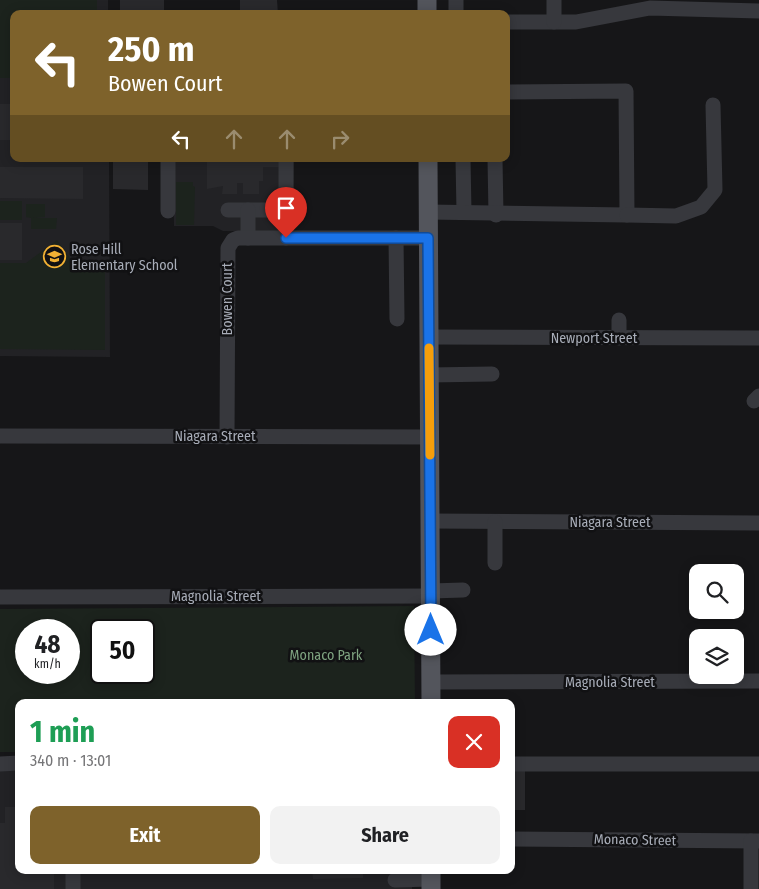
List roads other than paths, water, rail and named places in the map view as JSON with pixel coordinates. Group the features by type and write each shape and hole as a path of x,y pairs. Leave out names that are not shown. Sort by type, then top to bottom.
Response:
{"main road":[{"path":"428,162 431,699"}],"street":[{"path":"554,0 554,22"},
{"path":"510,22 576,22 650,8 759,11"},
{"path":"510,92 626,91 627,216"},
{"path":"428,212 676,216 700,206 715,190 713,105"},
{"path":"168,162 168,211"},
{"path":"286,162 286,238"},
{"path":"463,162 464,212"},
{"path":"495,162 496,214"},
{"path":"228,210 286,210"},
{"path":"248,210 248,238"},
{"path":"396,238 397,319"},
{"name":"Bowen Court","path":"227,436 228,248 234,239 428,238"},
{"path":"618,320 618,338"},
{"name":"Newport Street","path":"429,337 759,338"},
{"path":"430,375 492,374"},
{"name":"Niagara Street","path":"0,436 430,437"},
{"name":"Niagara Street","path":"430,522 759,523"},
{"path":"495,522 495,564"},
{"name":"Magnolia Street","path":"0,597 431,593 463,590"},
{"name":"Magnolia Street","path":"431,682 759,682"},
{"path":"0,764 15,764"},
{"path":"515,764 759,764"},
{"name":"Monaco Street","path":"515,838 755,841"},
{"path":"751,889 755,841"},
{"path":"73,874 73,889"},
{"path":"395,880 431,880"}],"place":[{"name":"Rose Hill Elementary School","path":"55,257"}],"park label":[{"name":"Monaco Park","path":"326,655"}]}
